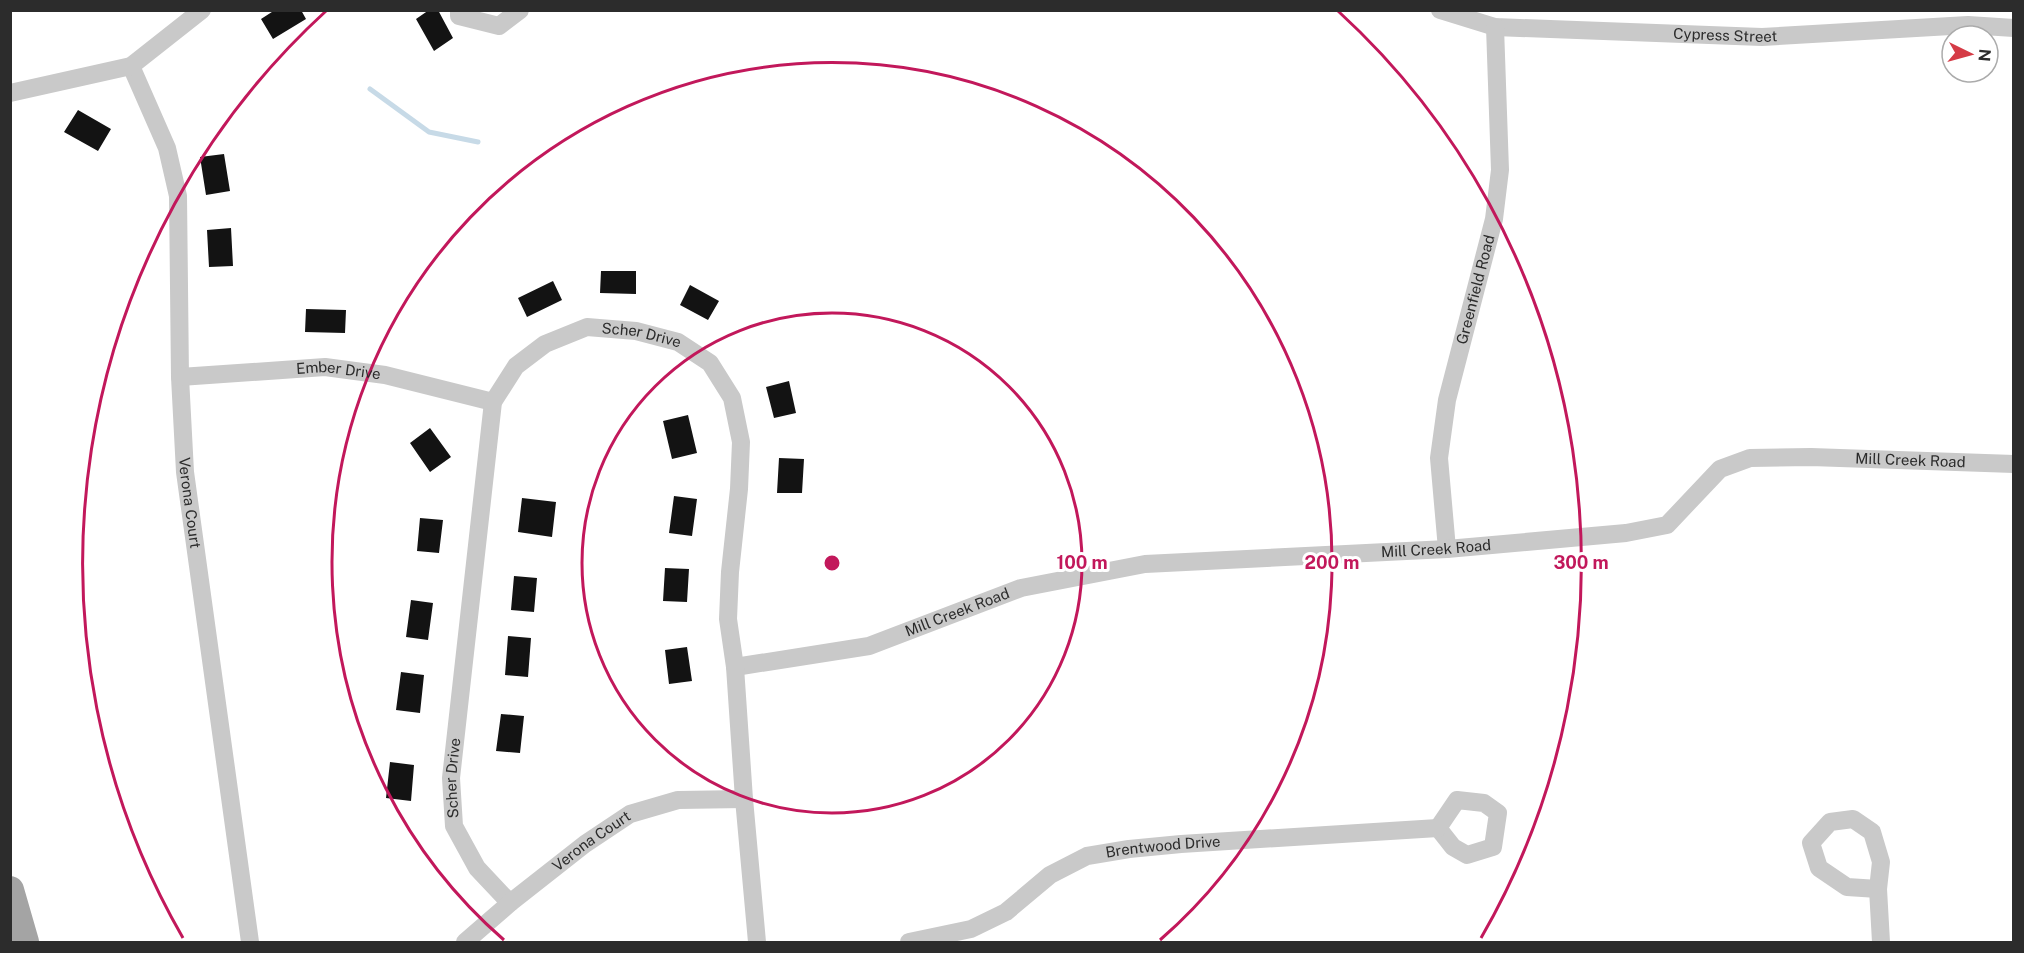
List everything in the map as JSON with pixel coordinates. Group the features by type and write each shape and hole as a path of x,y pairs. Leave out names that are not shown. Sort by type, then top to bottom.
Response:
{"main road":[{"path":"10,890 25,942"}],"street":[{"path":"10,93 131,66 202,10"},
{"path":"459,10 459,16 499,26 520,10"},
{"name":"Cypress Street","path":"1440,10 1495,27 1762,37 1968,26 2013,28"},
{"name":"Greenfield Road","path":"1447,549 1439,458 1447,400 1494,219 1500,170 1495,27"},
{"name":"Verona Court","path":"131,66 167,148 178,196 180,377 185,472 249,942"},
{"name":"Scher Drive","path":"510,903 477,868 454,826 451,778 493,402 516,366 545,344 587,327 636,331 678,342 710,363 732,398 741,442 728,619 735,667 757,942"},
{"name":"Ember Drive","path":"180,377 325,367 385,375 493,402"},
{"name":"Mill Creek Road","path":"735,667 869,646 1021,588 1145,564 1447,549 1626,533 1667,525 1720,469 1750,458 1811,457 2013,464"},
{"name":"Verona Court","path":"465,942 585,844 630,814 678,800 744,799"},
{"name":"Brentwood Drive","path":"909,942 971,929 1006,912 1050,876 1087,856 1180,844 1438,828"},
{"path":"1878,889 1881,942"}],"building":[{"path":"275,10 301,10 306,19 273,39 261,19"},
{"path":"429,10 438,10 453,38 434,51 416,19"},
{"path":"78,110 111,129 98,151 64,132"},
{"path":"224,154 230,191 206,195 200,157"},
{"path":"231,228 233,266 209,267 207,230"},
{"path":"601,271 636,271 636,294 600,293"},
{"path":"553,281 562,300 527,317 518,298"},
{"path":"690,285 719,301 708,320 680,305"},
{"path":"306,309 346,310 345,333 305,332"},
{"path":"789,381 796,413 774,418 766,387"},
{"path":"688,415 697,453 672,459 663,421"},
{"path":"430,428 451,457 430,472 410,443"},
{"path":"779,458 804,459 802,493 777,493"},
{"path":"674,496 697,499 692,536 669,533"},
{"path":"522,498 556,502 552,537 518,532"},
{"path":"420,518 443,520 439,553 417,551"},
{"path":"665,568 689,569 687,602 663,601"},
{"path":"514,576 537,578 534,612 511,610"},
{"path":"411,600 433,603 428,640 406,637"},
{"path":"508,636 531,638 528,677 505,675"},
{"path":"687,647 692,681 669,684 665,650"},
{"path":"401,672 424,675 420,713 396,710"},
{"path":"501,714 524,716 520,753 496,751"},
{"path":"390,762 414,765 411,801 386,798"}],"waterway":[{"path":"370,89 429,132 478,142"}]}
